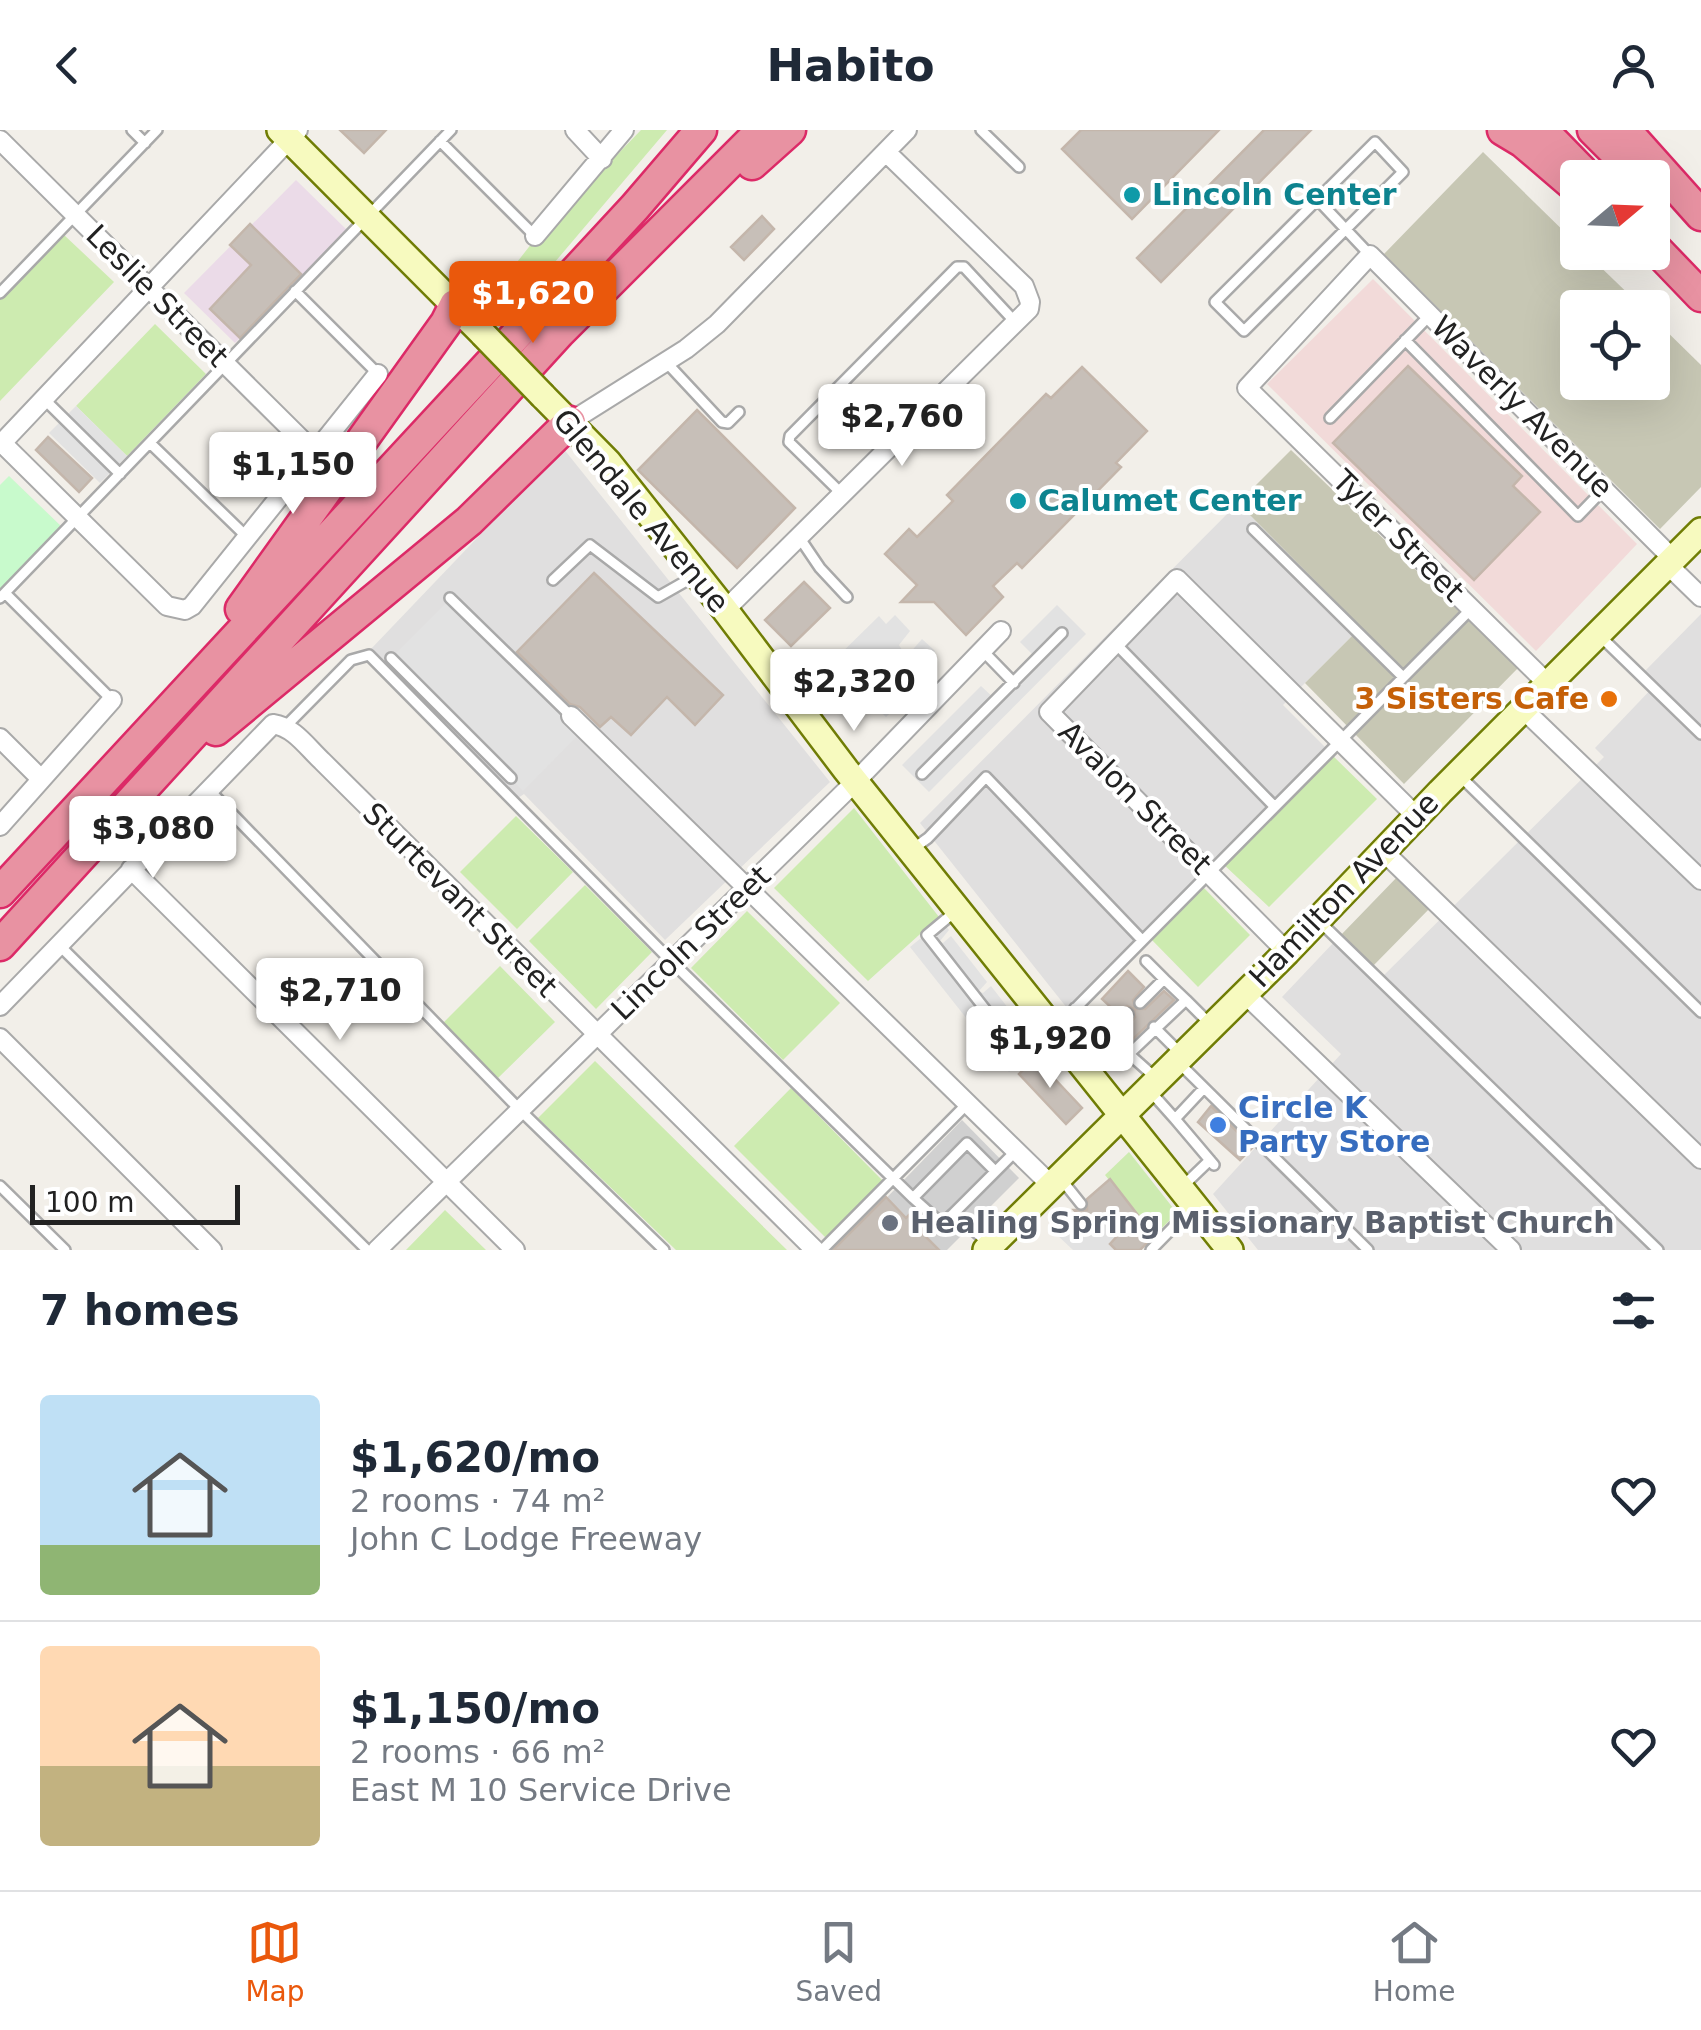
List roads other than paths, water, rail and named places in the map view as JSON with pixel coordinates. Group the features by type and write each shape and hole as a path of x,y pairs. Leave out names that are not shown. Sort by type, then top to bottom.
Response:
{"highway":[{"path":"635,206 665,148 679,130"},
{"path":"0,892 701,130"},
{"path":"0,944 559,334 762,130"},
{"path":"692,204 742,172 790,130"},
{"path":"1593,130 1623,160"},
{"path":"1625,130 1701,216"},
{"path":"1521,133 1561,160"},
{"path":"1521,133 1560,171"},
{"path":"1670,207 1701,237"},
{"path":"1670,264 1701,296"},
{"path":"206,671 220,638 446,324 455,305"},
{"path":"164,765 232,720 469,521 570,422"}],"street":[{"path":"574,130 602,158"},
{"path":"535,236 624,130"},
{"path":"570,422 666,362 717,324 907,130"},
{"path":"289,133 1,443 167,606 178,611 192,606 378,374"},
{"name":"Glendale Avenue","path":"289,133 608,462 1230,1250"},
{"name":"Leslie Street","path":"0,140 315,453"},
{"path":"726,610 1029,309 1024,286 886,152"},
{"name":"Waverly Avenue","path":"1370,255 1604,489 1701,597"},
{"name":"Tyler Street","path":"1370,255 1247,388 1549,685"},
{"name":"Hamilton Avenue","path":"988,1248 1287,952 1416,816 1701,531"},
{"path":"1115,643 1176,579 1416,816"},
{"name":"Lincoln Street","path":"376,1250 856,781 1000,631"},
{"name":"Avalon Street","path":"1115,643 1049,712 1287,952"},
{"path":"0,826 112,700"},
{"path":"1523,709 1701,880"},
{"path":"571,716 1016,1151 1055,1181"},
{"path":"0,1006 209,790 279,725"},
{"name":"Sturtevant Street","path":"279,725 819,1250"},
{"path":"0,738 41,780"},
{"path":"1384,852 1701,1159"},
{"path":"131,869 514,1250"},
{"path":"1244,993 1511,1250"},
{"path":"0,1038 212,1250"}],"lane":[{"path":"132,130 145,143"},
{"path":"1,291 157,130"},
{"path":"112,700 2,596 451,130"},
{"path":"981,130 1019,167"},
{"path":"440,141 535,236"},
{"path":"1375,142 1403,172 1346,230 1244,331 1215,302 1375,142"},
{"path":"1318,200 1370,255"},
{"path":"842,494 790,442 790,436 957,267 964,267 1016,323"},
{"path":"295,292 378,374"},
{"path":"1330,418 1430,314"},
{"path":"1405,340 1578,516 1604,489"},
{"path":"666,362 722,422 728,424 740,412"},
{"path":"44,398 120,474"},
{"path":"150,442 248,536"},
{"path":"1253,529 1402,677"},
{"path":"798,537 847,598"},
{"path":"553,580 590,545 658,596 698,575"},
{"path":"450,598 571,716"},
{"path":"959,908 927,935 1018,1050 1075,1008 1472,609"},
{"path":"922,774 1062,633"},
{"path":"1598,633 1701,734"},
{"path":"1115,643 1274,806"},
{"path":"982,650 1014,684"},
{"path":"279,725 351,660 370,655 672,962 942,1224 1016,1151"},
{"path":"391,658 460,722 511,778"},
{"path":"844,676 876,707"},
{"path":"902,676 932,702"},
{"path":"448,734 460,722"},
{"path":"1458,774 1701,1012"},
{"path":"912,850 986,777 1142,940"},
{"path":"209,790 520,1110 664,1250"},
{"path":"1318,920 1658,1250"},
{"path":"59,944 367,1250"},
{"path":"1146,961 1212,1025"},
{"path":"1146,1001 1164,979"},
{"path":"1091,1075 1186,1000"},
{"path":"1075,1008 1089,1024 1108,1033 1125,1050 1212,1163 1151,1250"},
{"path":"1108,1033 1127,1019"},
{"path":"1154,1027 1204,1088 1368,1250"},
{"path":"1175,1119 1204,1088"},
{"path":"819,1250 968,1103"},
{"path":"913,1198 967,1142 995,1171"},
{"path":"1055,1181 1082,1204"},
{"path":"0,1186 64,1250"},
{"path":"954,1212 988,1248"}],"place":[{"name":"Lincoln Center","path":"1132,195"},
{"name":"Calumet Center","path":"1018,501"},
{"name":"3 Sisters Cafe","path":"1609,699"},
{"name":"Circle K Party Store","path":"1218,1125"},
{"name":"Healing Spring Missionary Baptist Church","path":"890,1223"}]}
